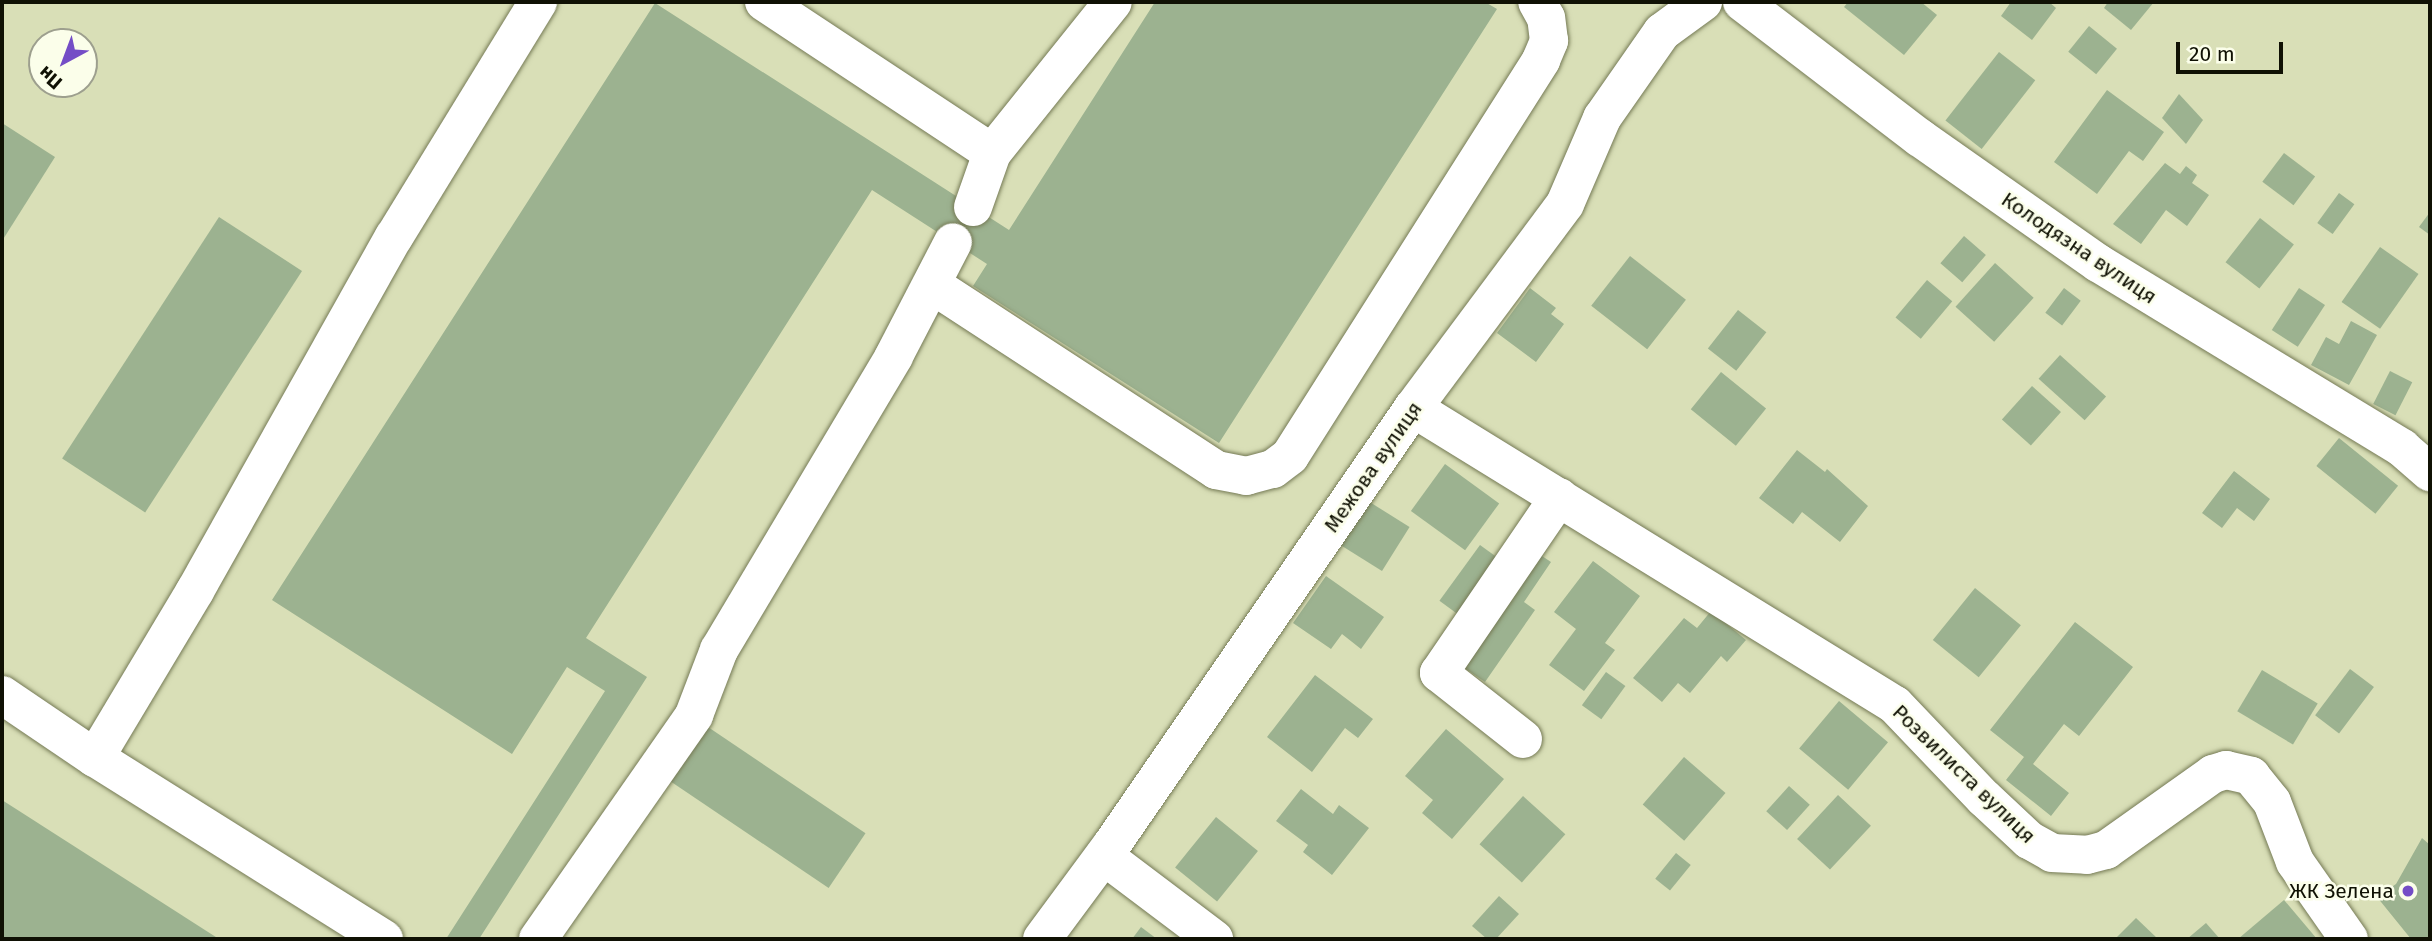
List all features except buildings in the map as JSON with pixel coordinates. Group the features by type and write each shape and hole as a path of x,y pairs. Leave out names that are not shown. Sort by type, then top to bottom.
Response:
{"street":[{"path":"95,758 195,591 394,237 538,2"},
{"path":"764,2 992,153"},
{"path":"973,207 992,153 1113,2"},
{"path":"934,286 1216,470 1246,476 1273,469 1290,456 1541,60 1549,41 1546,18 1537,2"},
{"name":"Межова вулиця","path":"1042,939 1104,856 1413,408 1565,204 1602,118 1662,32 1703,2"},
{"name":"Колодязна вулиця","path":"1742,2 1920,138 2098,263 2402,448 2430,472"},
{"path":"538,939 694,715 719,650 934,286 953,242"},
{"name":"Розвилиста вулиця","path":"1413,408 1895,705 1984,798 2029,840 2052,853 2087,855 2106,850 2213,774 2226,770 2251,776 2272,802 2299,869 2349,939"},
{"path":"1523,739 1439,673 1559,497"},
{"path":"2,695 95,758 384,939"},
{"path":"1104,856 1214,939"}],"place":[{"name":"ЖК Зелена","path":"2408,891"}]}
